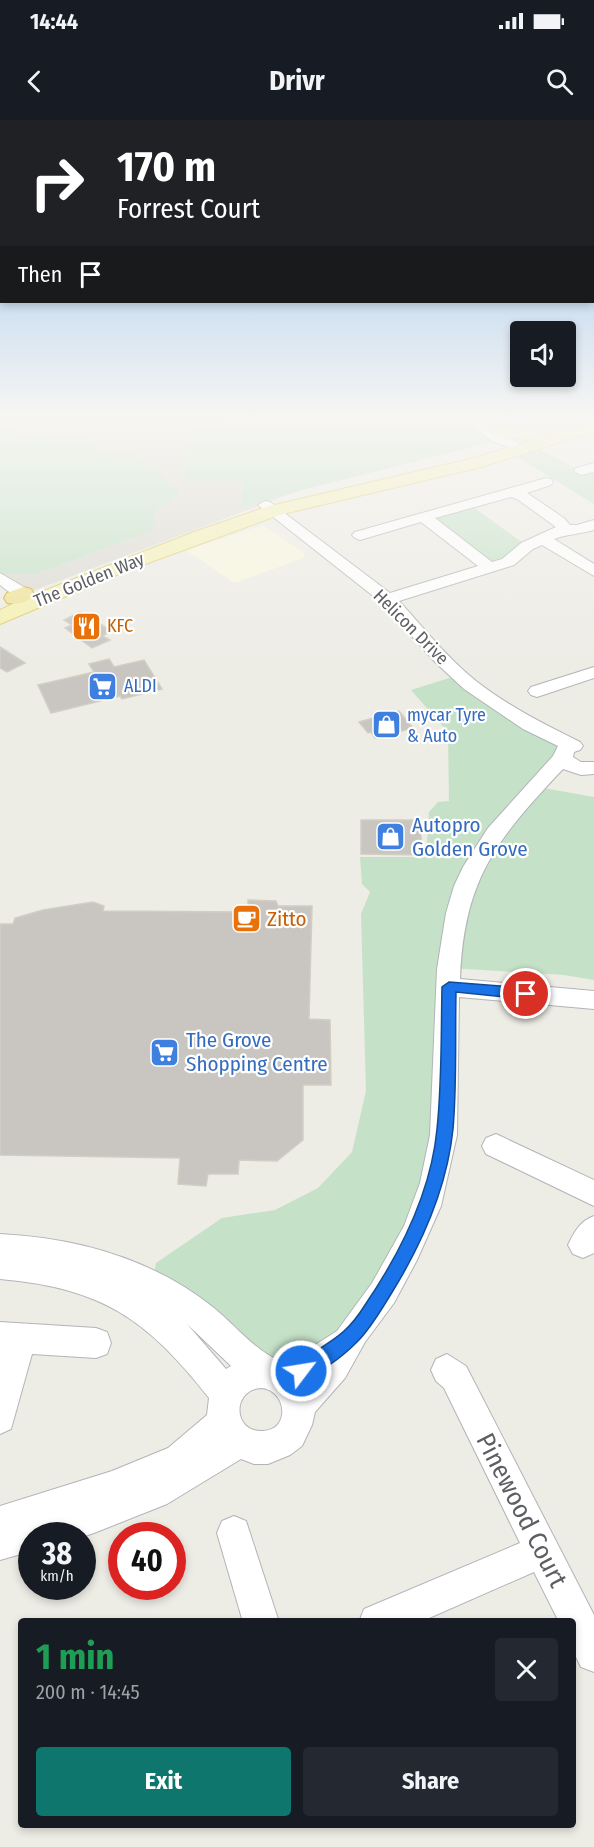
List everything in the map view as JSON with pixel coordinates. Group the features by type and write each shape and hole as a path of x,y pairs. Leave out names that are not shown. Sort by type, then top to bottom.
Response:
{"main road":[{"name":"The Golden Way","path":"0,618 14,597 201,536 269,508 303,500"}],"street":[{"path":"360,535 488,500"},
{"path":"527,500 559,521 562,530"},
{"name":"Helicon Drive","path":"269,508 388,599 459,675 530,725 539,735 581,754"},
{"path":"424,517 490,568"},
{"path":"388,599 508,562 527,546 562,530 578,530 594,525"},
{"path":"543,539 594,571"},
{"path":"0,578 14,597"},
{"path":"537,691 594,672"},
{"path":"0,1544 122,1506 152,1493 212,1460 230,1420 235,1383 248,1375 312,1393 338,1362 351,1336 384,1292 406,1255 434,1182 443,1144 446,1114 449,987 454,925 471,872 501,824 538,787 581,754"},
{"path":"449,987 594,1000"},
{"path":"496,1146 594,1194"},
{"path":"0,1247 34,1248 78,1255 110,1265 170,1294 203,1319 242,1356 281,1385 297,1422 288,1437 276,1445 260,1449 230,1420 188,1347 159,1320 106,1289 75,1277 0,1265"},
{"path":"0,1418 10,1338 96,1343"},
{"name":"Pinewood Court","path":"447,1370 455,1377 576,1618"},
{"path":"0,1523 112,1488 180,1460 230,1420"},
{"path":"234,1533 260,1618"},
{"path":"386,1618 542,1551"},
{"name":"Pinewood Court","path":"576,1618 594,1654"}],"shaded area":[{"path":"0,500 275,500 19,596 0,583"},
{"path":"263,525 304,553 304,558 234,583 186,550"}],"green space":[{"path":"0,500 171,500 156,510 151,531 35,574 0,574"},
{"path":"242,500 268,500 241,507"},
{"path":"469,504 527,546 490,568 424,517"},
{"path":"459,675 564,751 538,787 594,797 594,980 564,975 450,968 436,1173 351,1336 288,1383 152,1285 156,1263 222,1218 275,1210 318,1188 352,1152 366,1091 361,914 370,892 362,884 360,857 426,857 429,812 438,802 449,801 448,732 411,690"}],"building":[{"name":"KFC","path":"80,612 112,631 102,636 110,640 92,648 65,628 72,625 64,620"},
{"path":"0,647 25,663 7,672 0,668"},
{"name":"ALDI","path":"109,659 114,667 144,660 162,689 122,699 120,696 51,713 38,685 94,672 89,664"},
{"name":"mycar Tyre & Auto","path":"399,711 413,728 375,738 359,722"},
{"name":"Autopro Golden Grove","path":"361,820 420,820 422,855 361,854"},
{"name":"The Grove Shopping Centre","path":"248,900 276,901 278,906 312,906 309,1019 330,1020 331,1085 303,1085 303,1140 277,1161 239,1160 238,1174 208,1174 206,1186 178,1184 180,1158 0,1155 0,924 13,924 15,918 43,910 93,902 104,906 103,911 248,912"}],"place":[{"name":"KFC","path":"86,626"},
{"name":"ALDI","path":"103,686"},
{"name":"mycar Tyre & Auto","path":"386,725"},
{"name":"Autopro Golden Grove","path":"391,837"},
{"name":"Zitto","path":"246,919"},
{"name":"The Grove Shopping Centre","path":"165,1052"}],"route":[{"path":"301,1371 323,1358 351,1336 370,1312 406,1255 422,1218 436,1173 445,1129 449,987 526,994"}]}
